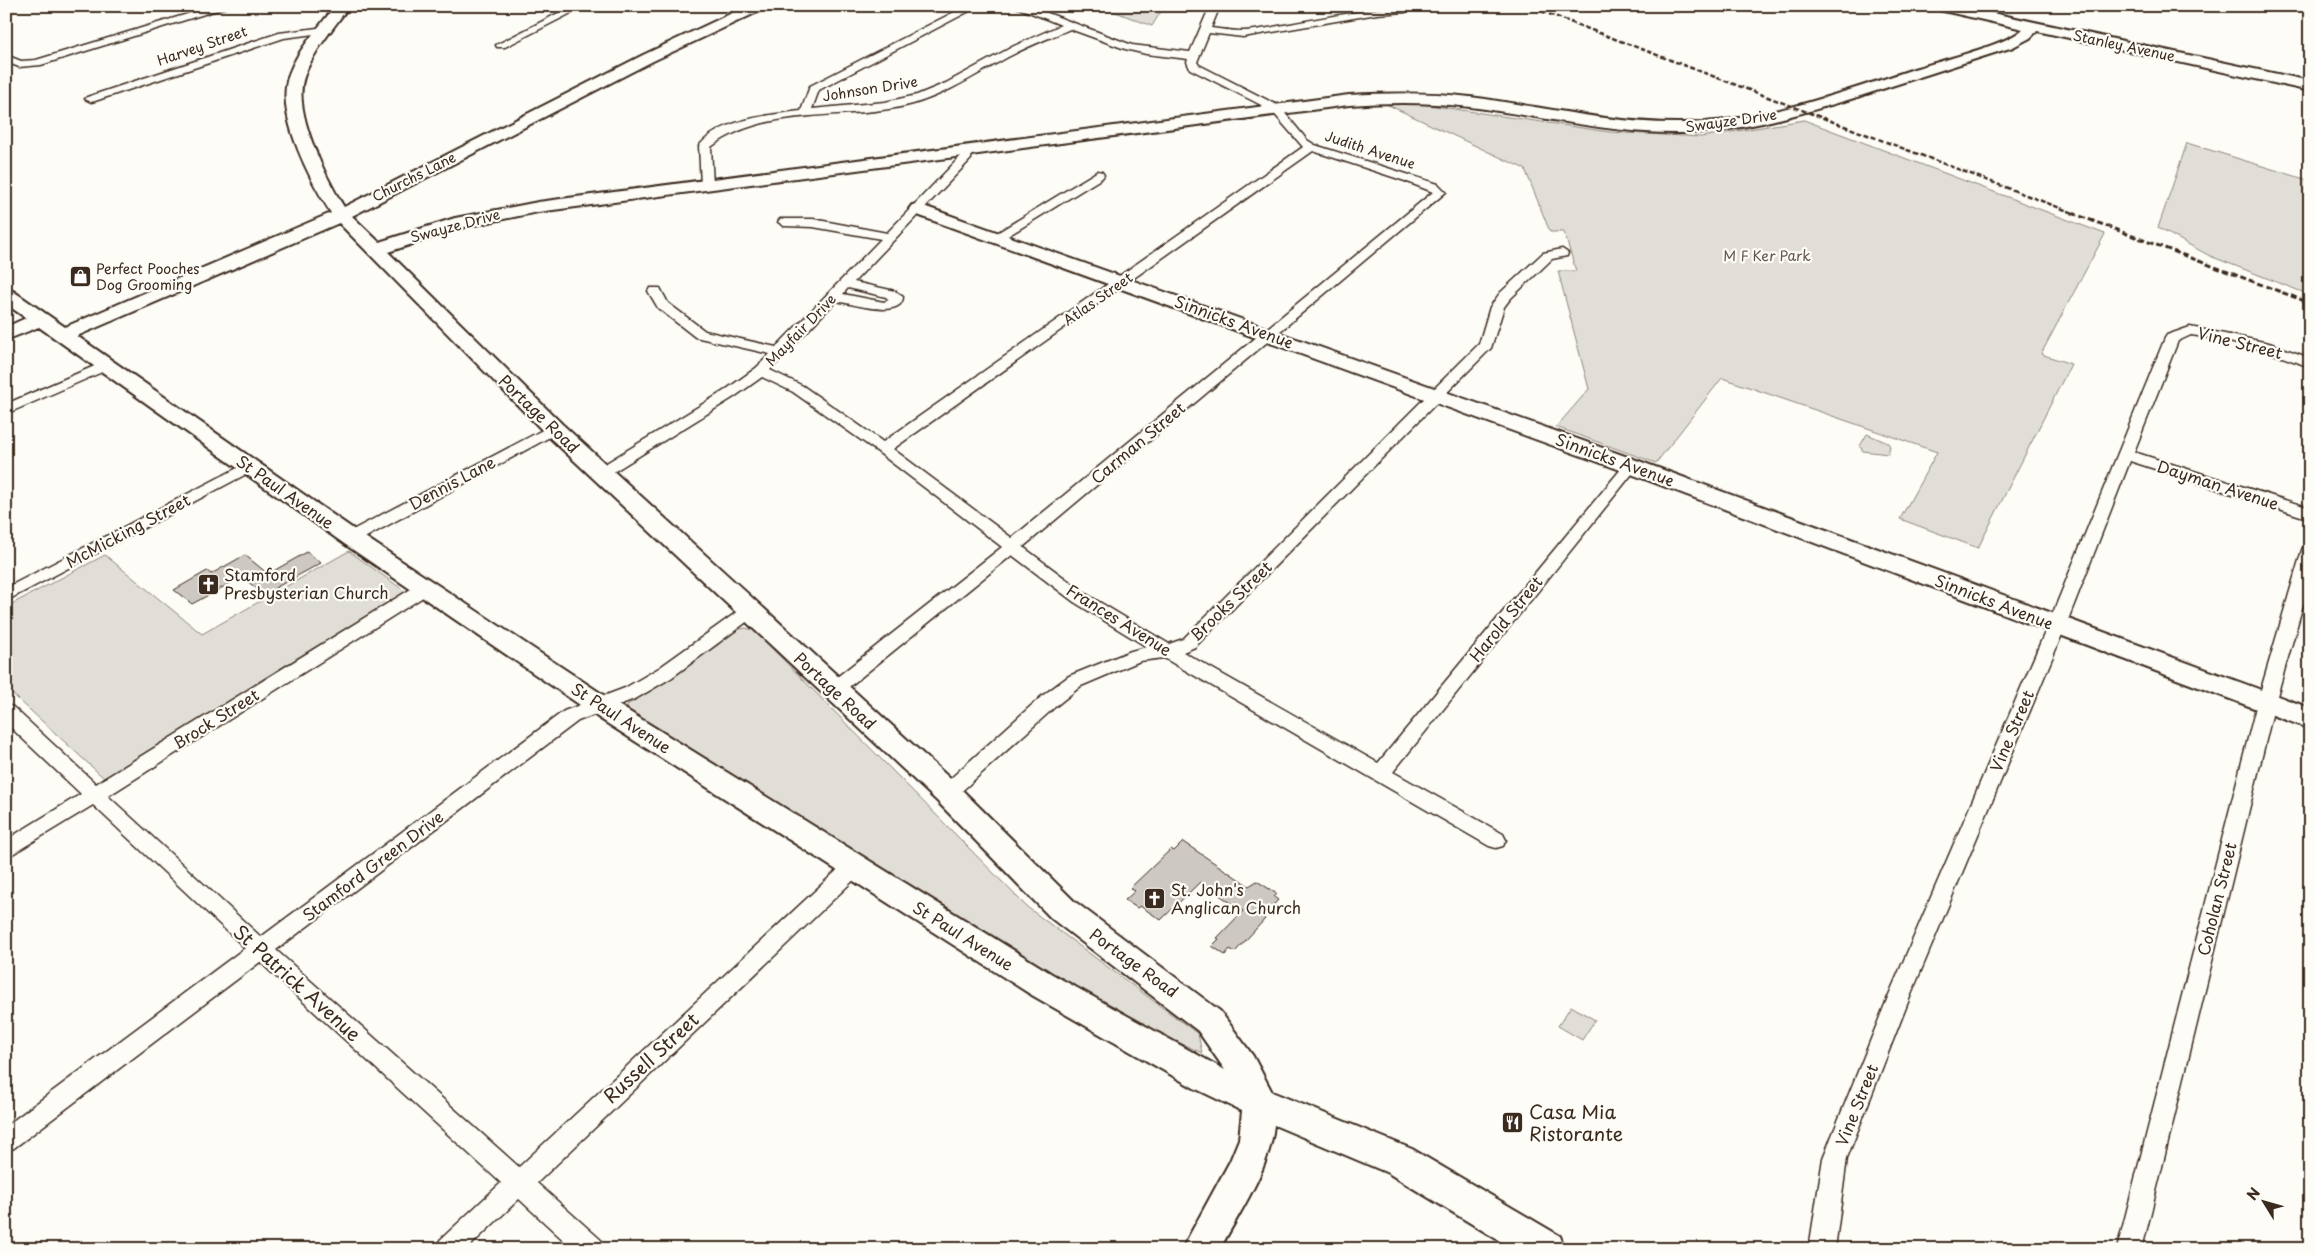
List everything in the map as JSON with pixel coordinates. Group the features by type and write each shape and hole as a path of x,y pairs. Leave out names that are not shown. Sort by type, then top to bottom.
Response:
{"street":[{"path":"6,8 13,6"},
{"path":"6,58 20,64 37,63 225,6"},
{"name":"Portage Road","path":"342,6 302,64 294,82 293,101 320,180 331,202 341,215 554,429 946,793 1063,910 1209,1021 1241,1066 1260,1103"},
{"path":"501,45 580,6"},
{"name":"Churchs Lane","path":"63,335 341,215 648,58 759,6"},
{"path":"805,114 814,88 974,6"},
{"path":"1020,6 1070,26 1138,49 1194,56"},
{"path":"1215,6 1194,56 1192,62 1194,67 1200,72 1264,101 1275,108"},
{"name":"Stanley Avenue","path":"1939,6 2310,86"},
{"path":"1205,30 1243,34 1377,11 1405,9"},
{"name":"Johnson Drive","path":"707,185 705,146 712,138 743,124 805,114 868,108 935,94 958,83 1018,48 1070,26"},
{"name":"Swayze Drive","path":"374,250 461,222 538,207 1275,108 1384,97 1484,104 1607,124 1655,128 1712,126 1767,118 1869,88 2013,42 2025,35 2033,27"},
{"name":"Harvey Street","path":"91,100 283,35 325,30"},
{"name":"Judith Avenue","path":"1275,108 1303,142 1311,147 1418,181 1434,187 1440,192"},
{"name":"Atlas Street","path":"883,449 1124,281 1311,147"},
{"name":"Mayfair Drive","path":"601,473 728,394 761,371 833,296 847,284 967,157 966,150"},
{"path":"998,236 1098,174"},
{"name":"Carman Street","path":"833,690 1012,547 1440,192"},
{"name":"Sinnicks Avenue","path":"918,209 1124,281 1631,466 2310,719"},
{"path":"784,222 813,223 891,237"},
{"name":"Brooks Street","path":"946,793 1049,700 1075,681 1136,655 1167,651 1189,643 1486,345 1497,307 1505,296 1548,256 1562,253"},
{"path":"833,296 884,306 891,305 896,301 896,297 890,294 847,284"},
{"path":"655,291 663,305 700,334 780,352"},
{"name":"St Paul Avenue","path":"6,296 351,538 598,705 1041,984 1152,1048 1260,1103"},
{"path":"6,334 41,319"},
{"name":"Vine Street","path":"1822,1249 1829,1187 1835,1158 1899,997 2057,625 2172,338 2190,330 2264,346 2303,360"},
{"path":"6,410 104,366"},
{"name":"Frances Avenue","path":"761,371 798,389 883,449 1080,598 1167,651 1382,772 1496,840"},
{"name":"Dennis Lane","path":"351,538 554,429"},
{"name":"Dayman Avenue","path":"2126,455 2310,514"},
{"name":"Harold Street","path":"1382,772 1631,466"},
{"name":"McMicking Street","path":"6,595 249,467"},
{"name":"Coholan Street","path":"2129,1249 2266,703 2310,550"},
{"name":"Brock Street","path":"6,850 425,588"},
{"name":"Stamford Green Drive","path":"6,1140 571,716 631,693 665,673 750,611"},
{"name":"St Patrick Avenue","path":"6,712 261,950 592,1249"},
{"name":"Russell Street","path":"449,1249 518,1182 854,868"},
{"path":"1200,1249 1243,1171 1256,1139 1260,1103 1400,1161 1547,1249"}],"green space":[{"path":"1100,6 1203,6 1201,10 1163,8 1152,26"},
{"name":"M F Ker Park","path":"1386,104 1421,104 1609,132 1701,137 1804,120 2105,234 2041,354 2071,364 1978,548 1900,519 1937,452 1722,378 1656,463 1556,427 1589,389 1558,271 1576,271 1564,232 1550,232 1525,169"},
{"path":"2187,143 2308,180 2310,295 2210,256 2158,228"},
{"path":"1867,434 1888,443 1890,446 1888,454 1863,451 1860,446"},
{"path":"349,551 406,592 104,778 6,688 6,607 105,555 202,634"},
{"path":"745,628 754,630 1027,907 1198,1034 1202,1053 1087,1000 628,712 627,705 664,683 719,644 732,631"},
{"path":"1571,1006 1595,1020 1582,1040 1558,1026"}],"building":[{"name":"Stamford Presbysterian Church","path":"307,552 321,563 275,588 278,590 266,596 242,577 192,604 174,590 207,571 211,574 245,555 268,574"},
{"name":"St. John's Anglican Church","path":"1183,842 1249,886 1257,881 1277,894 1274,897 1278,900 1262,917 1265,919 1235,952 1230,949 1225,955 1212,946 1219,939 1217,938 1243,911 1200,882 1161,920 1140,906 1137,908 1125,900 1135,891 1130,888 1171,849 1174,851"}],"railway":[{"path":"1528,6 2076,214"},
{"path":"2072,213 2310,303"}],"place":[{"name":"Perfect Pooches Dog Grooming","path":"80,277"},
{"name":"Stamford Presbysterian Church","path":"208,584"},
{"name":"St. John's Anglican Church","path":"1155,899"},
{"name":"Casa Mia Ristorante","path":"1513,1123"}]}
